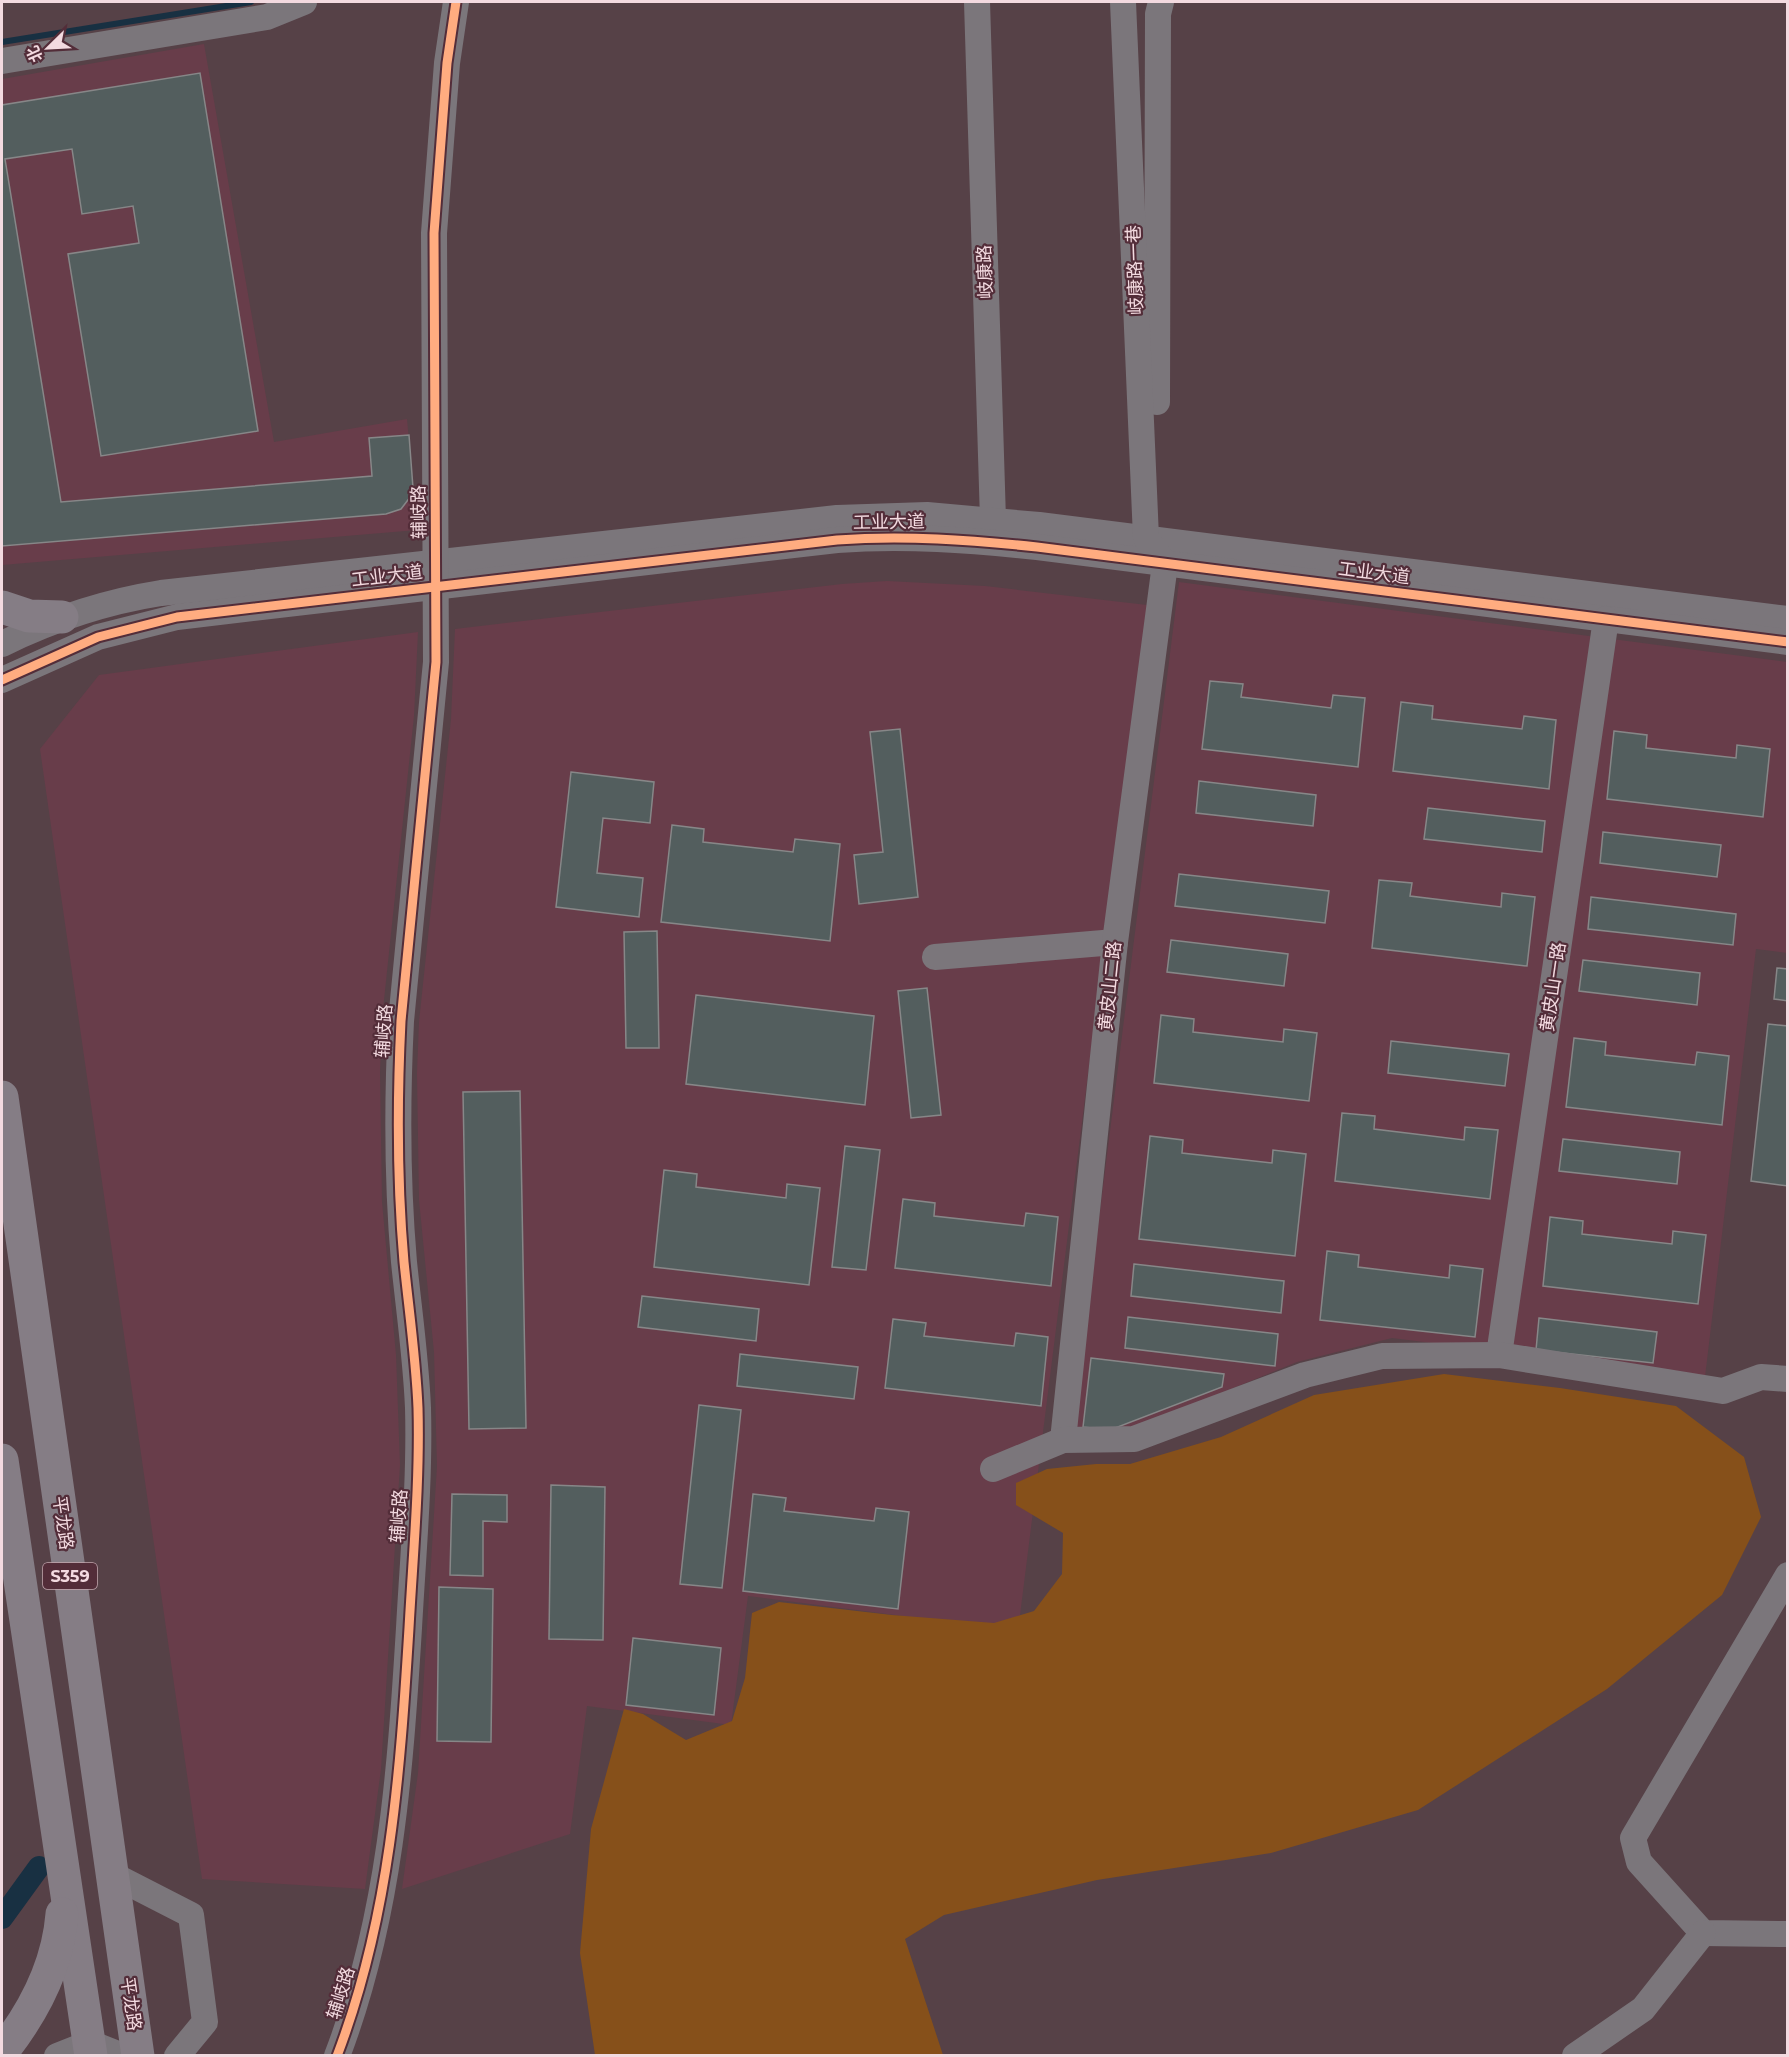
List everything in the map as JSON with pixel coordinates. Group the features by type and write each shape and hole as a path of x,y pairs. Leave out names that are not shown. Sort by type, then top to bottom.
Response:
{"main road":[{"path":"2,607 29,616 62,617"},
{"name":"平龙路","path":"2,1097 138,2055"},
{"name":"S359","path":"2,1460 90,2049"},
{"path":"2,2052 30,2011 55,1953 62,1920 63,1868"}],"street":[{"path":"2,61 267,16 304,2"},
{"name":"辅岐路","path":"337,2055 354,2011 374,1935 392,1837 400,1771 419,1466 415,1354 400,1201 398,1073 401,1021 432,717 436,575 432,318 434,233 447,63 456,2"},
{"name":"岐康路","path":"977,2 991,531"},
{"name":"岐康路一巷","path":"1123,2 1146,526"},
{"path":"1161,2 1158,26 1157,470 1146,526 1165,564"},
{"name":"工业大道","path":"2,680 73,646 149,622 436,575 837,518 927,515 991,531 1165,564 1788,642"},
{"name":"工业大道","path":"991,531 1146,526 1788,620"},
{"name":"黄皮山二路","path":"1063,1440 1115,942 1165,564"},
{"name":"工业大道","path":"2,644 62,617 113,602 161,593 436,575"},
{"name":"黄皮山一路","path":"1499,1355 1606,619"},
{"path":"935,957 1115,942"},
{"path":"993,1469 1063,1440 1134,1440 1305,1375 1382,1356 1499,1355 1723,1391 1761,1377 1788,1379"},
{"path":"1788,1575 1633,1838 1639,1862 1703,1933 1788,1934"},
{"path":"113,1875 191,1915 205,2022 177,2055"},
{"path":"1575,2055 1643,2008 1703,1933"},
{"path":"57,2055 90,2049 123,2055"}],"shaded area":[{"path":"204,44 274,442 407,419 417,530 2,565 2,79"},
{"path":"887,581 985,586 1147,605 1018,1631 748,1596 731,1725 587,1706 570,1834 402,1889 418,1773 437,1466 434,1352 419,1200 417,1073 419,1022 451,719 455,629 842,584"},
{"path":"1179,582 1787,662 1787,953 1756,949 1705,1377 1392,1338 1297,1362 1138,1427 1072,1434"},
{"path":"418,632 414,716 382,1019 380,1072 382,1202 396,1355 400,1465 381,1769 365,1889 202,1879 40,749 99,675"},
{"path":"1444,1374 1560,1388 1676,1406 1744,1457 1761,1517 1722,1595 1607,1689 1418,1810 1271,1853 1097,1880 944,1915 905,1939 943,2055 595,2055 580,1953 591,1829 624,1709 643,1714 686,1740 732,1721 745,1678 752,1613 779,1602 892,1615 994,1623 1034,1611 1062,1574 1063,1533 1016,1505 1016,1483 1047,1469 1096,1464 1130,1464 1221,1437 1314,1395"}],"building":[{"path":"200,73 258,431 101,456 68,254 139,243 133,206 82,214 72,149 5,159 61,502 372,476 369,438 409,435 413,488 411,496 401,509 386,514 2,546 2,105"},
{"path":"1210,681 1243,684 1241,697 1331,708 1333,695 1365,698 1358,767 1202,749"},
{"path":"1401,702 1433,706 1432,719 1522,729 1524,716 1556,720 1549,789 1393,771"},
{"path":"900,729 918,897 859,904 854,855 883,852 870,732"},
{"path":"1614,731 1647,735 1646,748 1736,758 1737,745 1770,749 1763,817 1607,799"},
{"path":"571,772 654,782 650,823 603,818 597,873 643,878 639,917 556,907"},
{"path":"1199,781 1316,795 1313,826 1196,813"},
{"path":"1428,808 1545,821 1542,852 1424,839"},
{"path":"672,825 704,829 703,842 793,852 795,839 840,844 830,941 661,922"},
{"path":"1603,832 1721,845 1717,877 1600,863"},
{"path":"1179,874 1329,891 1325,923 1175,906"},
{"path":"1379,880 1412,883 1410,896 1501,907 1502,893 1535,897 1527,966 1372,948"},
{"path":"1591,897 1736,914 1733,945 1588,929"},
{"path":"657,931 659,1048 626,1048 624,932"},
{"path":"1171,940 1288,954 1284,986 1167,972"},
{"path":"1583,960 1700,973 1697,1005 1579,991"},
{"path":"1777,968 1788,969 1788,1001 1774,999"},
{"path":"927,988 941,1115 911,1118 898,991"},
{"path":"696,995 874,1016 865,1105 686,1084"},
{"path":"1161,1015 1194,1019 1193,1032 1283,1042 1284,1029 1317,1033 1309,1101 1154,1083"},
{"path":"1768,1024 1788,1026 1788,1186 1751,1181"},
{"path":"1574,1038 1606,1042 1605,1055 1695,1065 1697,1052 1729,1056 1722,1125 1566,1107"},
{"path":"1391,1041 1509,1054 1505,1086 1388,1073"},
{"path":"520,1091 526,1428 469,1429 463,1092"},
{"path":"1342,1113 1375,1116 1374,1129 1464,1140 1465,1127 1498,1130 1490,1199 1335,1181"},
{"path":"1150,1136 1183,1140 1182,1153 1272,1163 1273,1150 1306,1154 1295,1256 1139,1239"},
{"path":"1563,1139 1680,1152 1677,1184 1559,1171"},
{"path":"845,1146 880,1150 866,1270 832,1267"},
{"path":"664,1170 697,1174 696,1187 786,1198 787,1184 820,1188 809,1285 654,1267"},
{"path":"903,1199 935,1203 934,1216 1024,1226 1026,1213 1058,1217 1051,1286 895,1268"},
{"path":"1550,1217 1583,1221 1582,1234 1672,1244 1673,1231 1706,1235 1698,1304 1543,1286"},
{"path":"1327,1251 1359,1255 1358,1267 1449,1278 1450,1265 1483,1269 1475,1337 1320,1320"},
{"path":"1134,1264 1284,1281 1281,1313 1131,1296"},
{"path":"642,1296 759,1309 756,1341 638,1327"},
{"path":"1128,1317 1278,1334 1275,1366 1125,1348"},
{"path":"1539,1318 1657,1332 1653,1363 1536,1350"},
{"path":"893,1319 926,1323 924,1336 1014,1346 1016,1333 1048,1337 1041,1406 885,1388"},
{"path":"740,1354 858,1367 854,1399 737,1386"},
{"path":"1091,1358 1224,1374 1222,1387 1110,1430 1083,1427"},
{"path":"699,1405 741,1410 722,1588 680,1584"},
{"path":"551,1485 605,1487 603,1640 549,1639"},
{"path":"452,1494 507,1495 507,1522 483,1521 483,1576 450,1575"},
{"path":"753,1494 786,1498 784,1511 874,1521 876,1508 909,1512 898,1609 743,1591"},
{"path":"439,1587 493,1589 491,1742 437,1741"},
{"path":"633,1638 721,1648 714,1715 626,1705"}],"waterway":[{"path":"2,42 251,2"},
{"path":"2,1918 39,1867"}],"cycle path":[{"path":"337,2056 355,2004 369,1951 381,1898 389,1845 401,1737 416,1518 418,1408 402,1232 398,1142 399,1081 401,1021 436,662 434,233 447,63 456,2"},
{"path":"2,680 98,637 177,617 837,540 888,538 962,540 1037,547 1788,642"}]}
